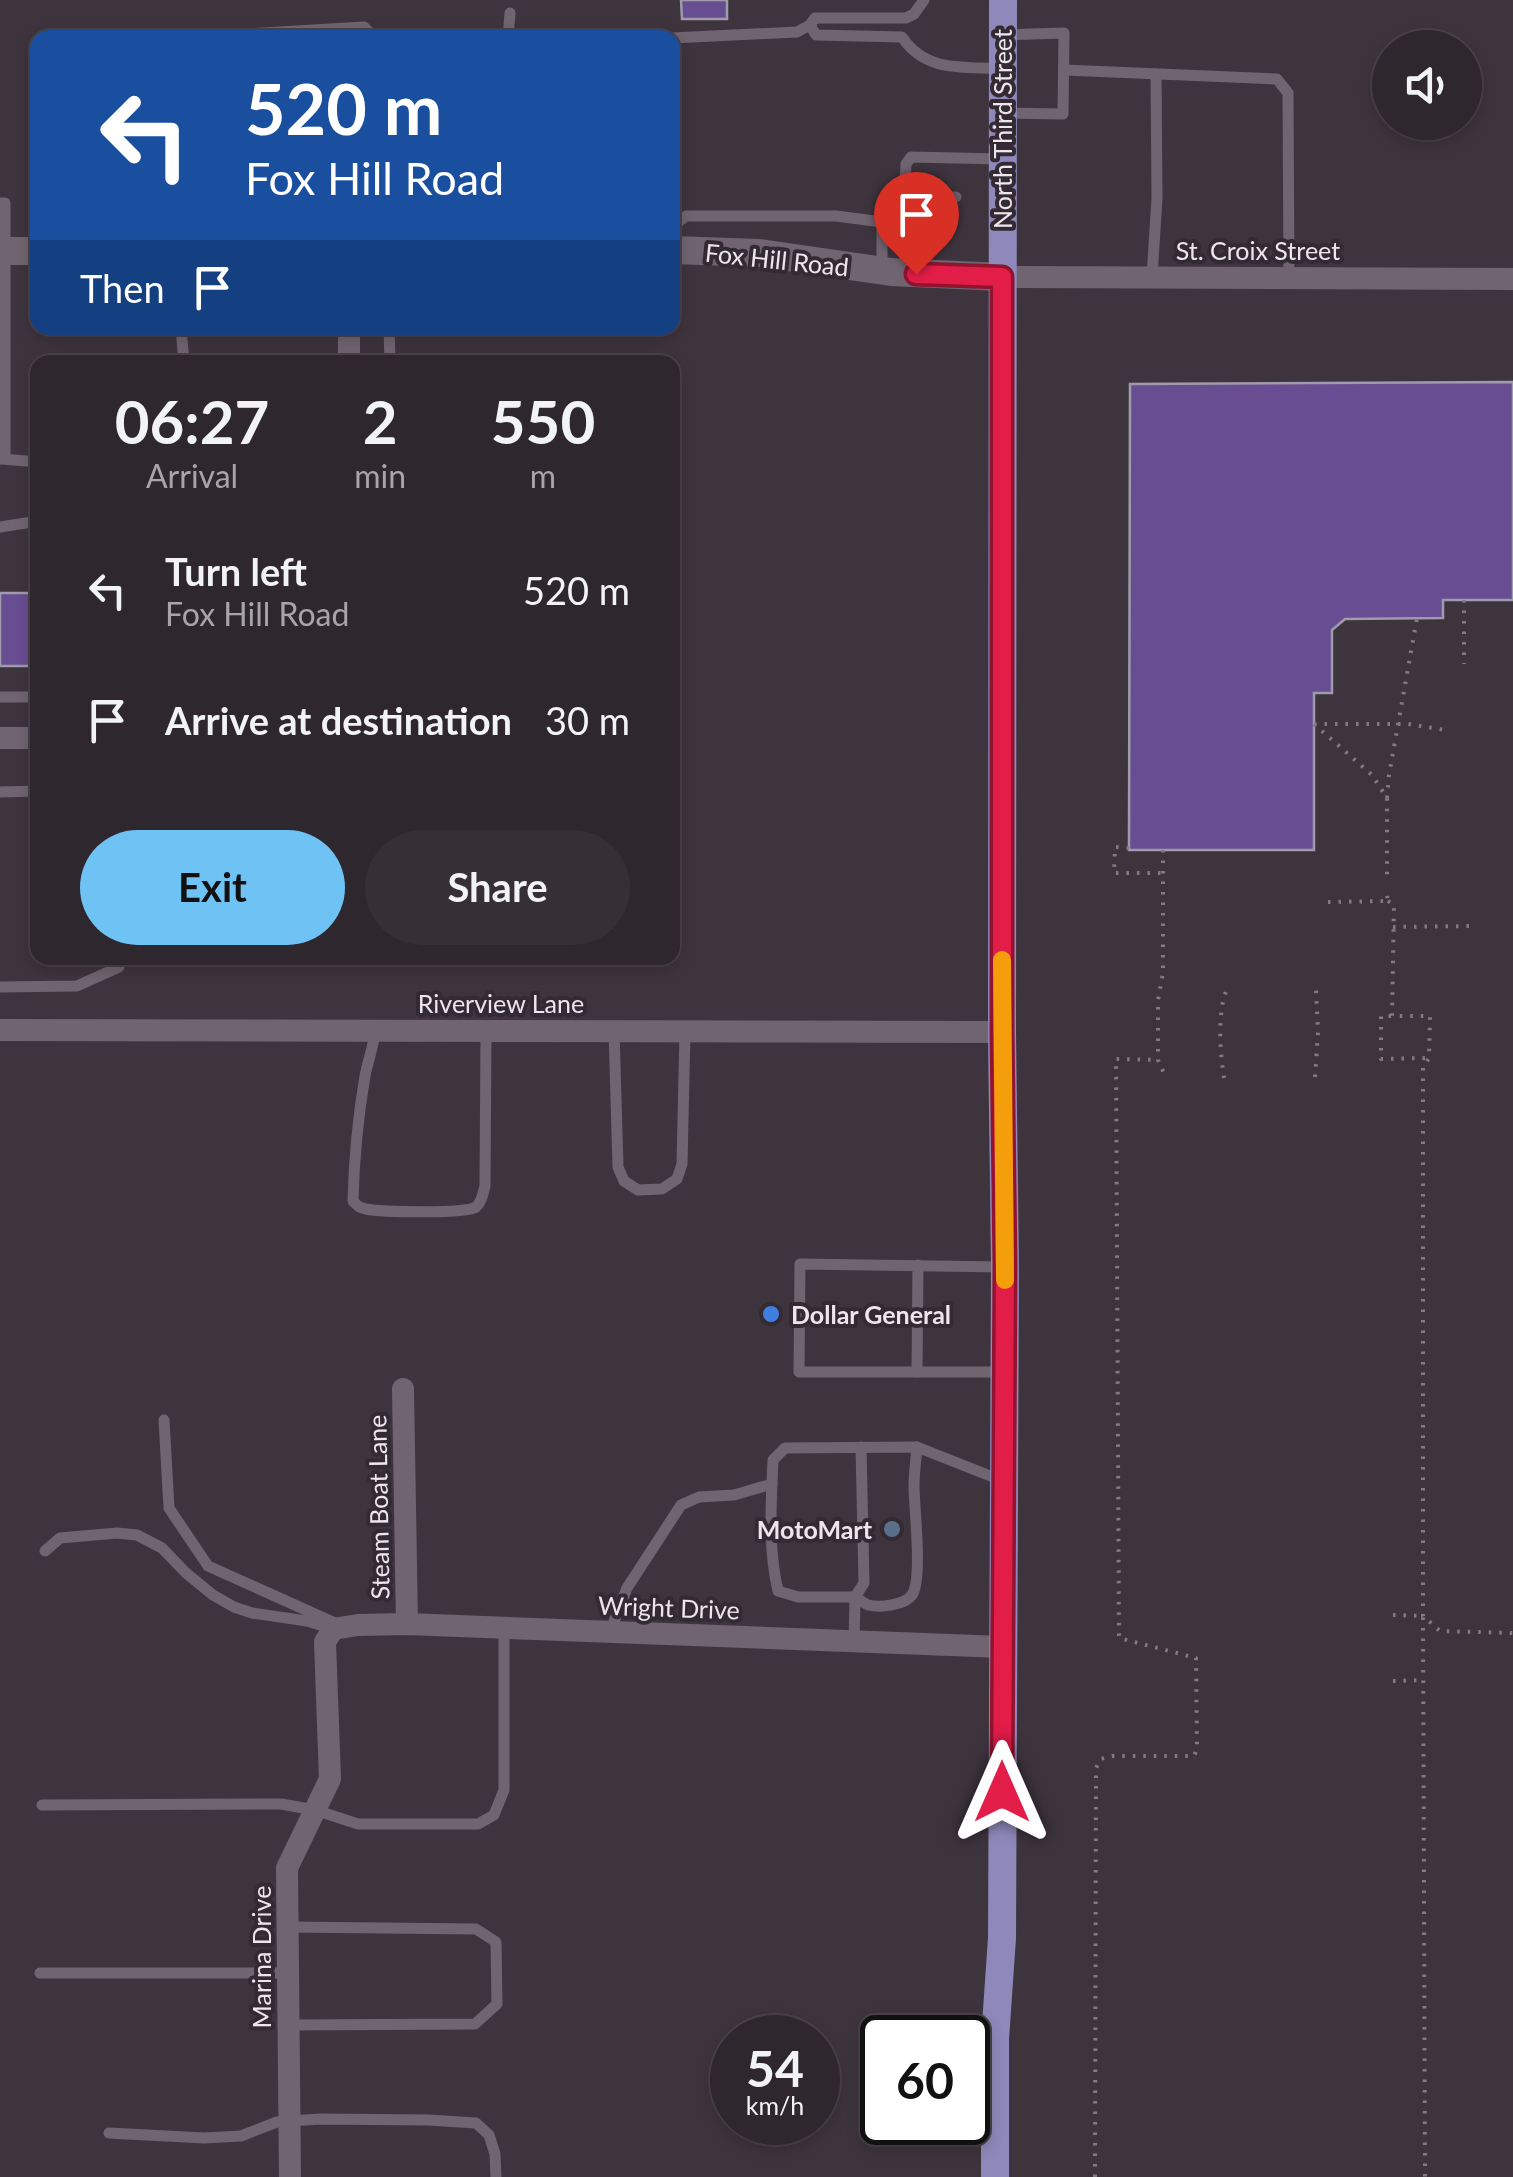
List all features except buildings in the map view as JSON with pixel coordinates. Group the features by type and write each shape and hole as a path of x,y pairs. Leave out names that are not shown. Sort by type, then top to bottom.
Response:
{"main road":[{"name":"North Third Street","path":"995,2177 996,2038 1002,1938 1005,1266 1003,0"}],"street":[{"name":"Fox Hill Road","path":"680,250 759,253 882,272 1002,277"},
{"path":"2,252 30,252"},
{"name":"St. Croix Street","path":"1002,277 1513,279"},
{"path":"0,738 30,738"},
{"name":"Riverview Lane","path":"0,1030 1002,1032"},
{"name":"Steam Boat Lane","path":"404,1390 407,1624"},
{"name":"Wright Drive","path":"338,1628 407,1624 1002,1648"},
{"name":"Marina Drive","path":"290,2177 287,1868 330,1780 325,1642 338,1628"}],"lane":[{"path":"680,38 797,32 816,18 906,18 924,0"},
{"path":"509,30 510,13"},
{"path":"810,25 816,35 902,36 910,48 932,64 1003,69"},
{"path":"326,30 366,30"},
{"path":"1002,113 1063,114 1064,70 1064,33 1003,34"},
{"path":"1064,70 1276,79 1288,93 1289,278"},
{"path":"1152,277 1157,198 1156,74"},
{"path":"904,203 906,164 912,158 1002,159"},
{"path":"882,272 882,222 904,203 956,197"},
{"path":"0,203 4,203 5,455 1,459"},
{"path":"680,221 686,216 719,216 863,218 882,222"},
{"path":"1,459 30,461"},
{"path":"0,526 30,522"},
{"path":"0,697 30,697"},
{"path":"0,792 30,791"},
{"path":"0,987 77,986 119,965"},
{"path":"375,1030 354,1154 353,1201 360,1208 435,1211 473,1210 480,1204 484,1186 486,1030"},
{"path":"614,1030 618,1167 624,1181 638,1190 662,1189 677,1179 682,1164 685,1030"},
{"path":"1004,1372 800,1372 800,1264 1005,1266"},
{"path":"917,1372 918,1266"},
{"path":"164,1420 169,1508 208,1566 338,1628"},
{"path":"854,1642 855,1596 864,1583 861,1447"},
{"path":"917,1447 917,1552 915,1588 910,1597 902,1603 868,1605 855,1596 798,1597 778,1591 773,1570 772,1484 774,1460 785,1448 917,1447 1003,1482"},
{"path":"610,1632 627,1588 681,1506 699,1497 734,1495 772,1484"},
{"path":"45,1551 60,1538 84,1534 137,1536 162,1548 213,1596 234,1607 338,1628"},
{"path":"42,1804 281,1804 358,1824 478,1824 494,1816 504,1790 504,1628"},
{"path":"288,1928 476,1929 496,1942 497,2004 474,2024 288,2024"},
{"path":"40,1974 288,1974"},
{"path":"109,2134 241,2136 290,2120 476,2124 489,2134 496,2177"}],"path":[{"path":"1464,600 1464,664"},
{"path":"1387,882 1388,774 1417,618"},
{"path":"1387,798 1372,775 1314,724 1398,724 1446,730"},
{"path":"1129,848 1114,848 1114,874 1162,873"},
{"path":"1163,850 1164,973 1158,1000 1158,1060 1166,1078"},
{"path":"1328,902 1388,898 1394,906 1392,1016"},
{"path":"1393,927 1472,926"},
{"path":"1224,1078 1222,1001 1227,989"},
{"path":"1316,990 1316,1077"},
{"path":"1425,2177 1423,1067 1429,1058 1430,1016 1381,1016 1382,1059 1429,1058"},
{"path":"1094,2177 1096,1768 1101,1758 1194,1756 1197,1749 1196,1658 1119,1638 1116,1059 1158,1060"},
{"path":"1392,1615 1424,1616 1440,1631 1513,1633"},
{"path":"1393,1681 1424,1680"}],"slow traffic":[{"path":"1002,960 1005,1280"}],"place":[{"name":"Dollar General","path":"771,1314"},
{"name":"MotoMart","path":"892,1529"}],"route":[{"path":"916,274 1002,277 1002,1792"}]}
